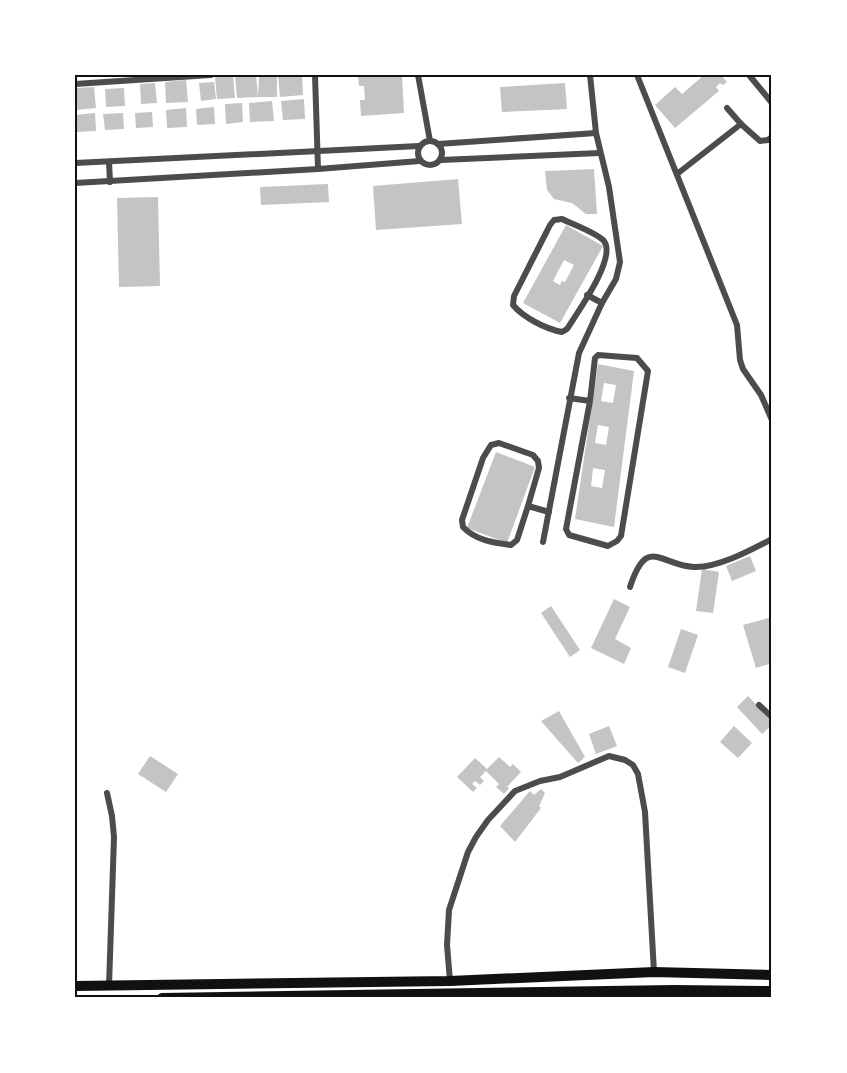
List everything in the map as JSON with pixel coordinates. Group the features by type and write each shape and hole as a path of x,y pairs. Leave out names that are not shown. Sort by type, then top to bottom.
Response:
{"main road":[{"path":"75,986 450,981 654,972 772,975"},
{"path":"162,998 674,990 772,991"}],"street":[{"path":"75,84 211,75"},
{"path":"315,75 318,169"},
{"path":"418,75 430,141"},
{"path":"543,542 579,352 616,279 620,262 609,188 596,133 590,75"},
{"path":"638,75 737,325 743,369 761,395 772,420"},
{"path":"749,75 772,103"},
{"path":"727,108 760,141 768,141 772,137"},
{"path":"677,174 741,124"},
{"path":"75,163 420,146 430,141 438,144 596,133"},
{"path":"438,144 442,151 441,160"},
{"path":"420,146 417,154 420,161"},
{"path":"75,183 420,161 430,166 441,160 600,153"},
{"path":"109,162 110,182"},
{"path":"562,219 603,239 606,257 600,274 587,295 567,329 562,332 555,331 520,314 513,305 514,296 550,225 555,220 562,219"},
{"path":"587,295 602,303"},
{"path":"598,355 637,358 648,371 621,536 608,546 569,535 566,529 590,401 595,358 598,355"},
{"path":"569,398 590,401"},
{"path":"499,443 533,455 538,461 539,468 528,506 517,540 511,545 498,544 471,535 463,527 462,520 483,458 490,445 499,443"},
{"path":"528,506 549,512"},
{"path":"630,587 637,566 650,558 660,556 694,567 726,561 772,539"},
{"path":"759,705 772,717"},
{"path":"450,981 447,945 449,910 468,852 488,820 515,791 540,781 560,777 609,756 625,760 633,765 638,774 645,812 654,972"},
{"path":"107,793 114,837 109,986"}],"building":[{"path":"256,75 258,97 237,98 235,76"},
{"path":"259,75 277,75 277,97 258,97"},
{"path":"302,75 303,95 280,97 278,76"},
{"path":"402,75 404,113 361,116 360,100 365,100 364,86 359,86 358,76"},
{"path":"704,75 721,75 727,82 723,85 720,83 716,87 719,91 675,128 655,105 675,87 682,94"},
{"path":"233,76 235,98 217,99 215,77"},
{"path":"186,80 188,102 166,103 165,82"},
{"path":"214,82 216,99 201,101 199,83"},
{"path":"155,83 157,103 141,104 140,84"},
{"path":"565,83 567,109 502,112 500,87"},
{"path":"94,87 96,108 75,110 75,88"},
{"path":"124,88 125,106 106,107 105,89"},
{"path":"304,99 305,119 283,120 281,101"},
{"path":"272,101 274,121 250,122 249,103"},
{"path":"242,103 243,122 226,124 225,104"},
{"path":"214,107 215,124 197,125 196,109"},
{"path":"186,108 187,127 167,128 166,110"},
{"path":"152,112 153,127 136,128 135,113"},
{"path":"95,113 96,131 76,132 75,115"},
{"path":"123,113 124,129 105,130 103,114"},
{"path":"594,169 597,214 586,214 572,203 554,199 547,190 545,171"},
{"path":"458,179 462,224 376,230 373,186"},
{"path":"328,184 329,202 261,205 260,187"},
{"path":"158,197 160,286 119,287 117,198"},
{"path":"566,225 603,246 560,323 523,303","holes":["564,260 574,265 565,282 562,281 560,285 553,281"]},
{"path":"598,364 634,371 614,527 575,519","holes":["604,383 616,385 613,403 601,401","598,425 609,427 606,445 595,443","593,468 605,470 602,488 591,486"]},
{"path":"496,452 535,467 507,543 467,528"},
{"path":"750,556 756,571 732,581 726,566"},
{"path":"702,569 719,572 713,613 696,611"},
{"path":"614,599 630,607 615,639 631,648 624,664 591,648"},
{"path":"551,606 580,650 570,657 541,613"},
{"path":"772,617 772,663 756,668 743,625"},
{"path":"681,629 698,635 685,673 668,667"},
{"path":"748,696 772,721 772,725 762,734 737,707"},
{"path":"559,711 585,757 578,763 541,721"},
{"path":"609,726 617,746 596,754 589,734"},
{"path":"734,726 752,743 738,758 720,742"},
{"path":"150,756 178,774 166,792 138,774"},
{"path":"499,757 510,767 513,764 521,772 507,787 509,788 504,794 496,787 499,784 486,771 480,777 484,781 480,785 475,781 472,784 477,788 473,792 457,777 475,758 487,769"},
{"path":"541,789 545,793 539,806 541,808 515,842 500,826 530,791 534,795"}]}
